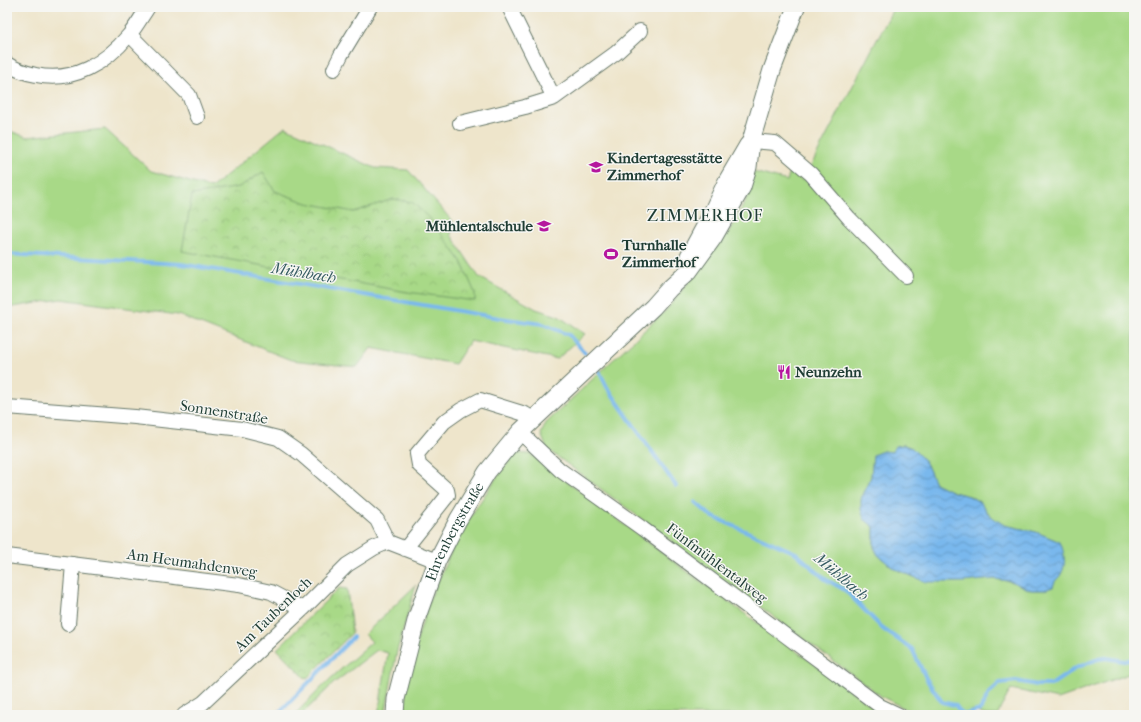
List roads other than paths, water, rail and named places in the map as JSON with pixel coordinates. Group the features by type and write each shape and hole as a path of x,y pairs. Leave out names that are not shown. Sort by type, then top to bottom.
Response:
{"street":[{"path":"7,64 12,68 52,77 78,73 94,66 111,54 130,35 148,7"},
{"path":"334,69 370,7"},
{"path":"508,7 554,98"},
{"name":"Ehrenbergstraße","path":"395,715 396,699 416,617 437,561 458,520 487,472 520,432 653,307 669,288 689,271 713,238 735,200 742,187 748,167 751,141 772,70 796,7"},
{"path":"460,123 525,107 554,98 616,54 640,31"},
{"path":"130,35 189,95 197,116"},
{"path":"751,141 775,143 811,174 849,218 906,276"},
{"name":"Ehrenbergstraße","path":"405,549 448,496 447,490 419,465 417,454 444,422 461,410 480,400 525,414 534,419"},
{"name":"Sonnenstraße","path":"7,407 135,417 242,429 278,438 301,454 377,520 388,542"},
{"name":"Fünfmühlentalweg","path":"520,432 560,470 880,706 899,715"},
{"path":"388,542 437,561"},
{"name":"Am Taubenloch","path":"184,715 203,702 303,609 347,565 374,548 388,542"},
{"name":"Am Heumahdenweg","path":"7,556 238,585 271,592 303,609"},
{"path":"68,624 73,564"}],"water":[{"path":"904,445 912,448 926,463 935,483 953,492 969,496 981,503 989,515 1004,525 1036,532 1060,542 1064,553 1064,566 1053,587 1044,590 1031,590 1010,581 994,579 963,582 926,582 893,568 878,555 874,547 874,527 864,519 861,509 862,495 871,477 873,455 883,451 892,452 895,446"}],"waterway":[{"name":"Mühlbach","path":"7,254 181,264 543,324 569,335 585,353"},
{"name":"Mühlbach","path":"599,371 607,387 676,486"},
{"name":"Mühlbach","path":"695,502 711,516 796,553 825,579 845,590 883,629 912,649 927,680 942,702 955,705 963,715"},
{"path":"277,715 353,637"},
{"name":"Mühlbach","path":"964,715 980,710 989,693 1000,683 1016,681 1037,685 1051,685 1076,668 1098,659 1106,658 1124,661 1134,659"}],"place":[{"name":"Kindertagesstätte Zimmerhof","path":"596,167"},
{"name":"Mühlentalschule","path":"544,226"},
{"name":"Turnhalle Zimmerhof","path":"611,254"},
{"name":"Neunzehn","path":"784,372"}],"district":[{"name":"ZIMMERHOF","path":"705,215"}]}
